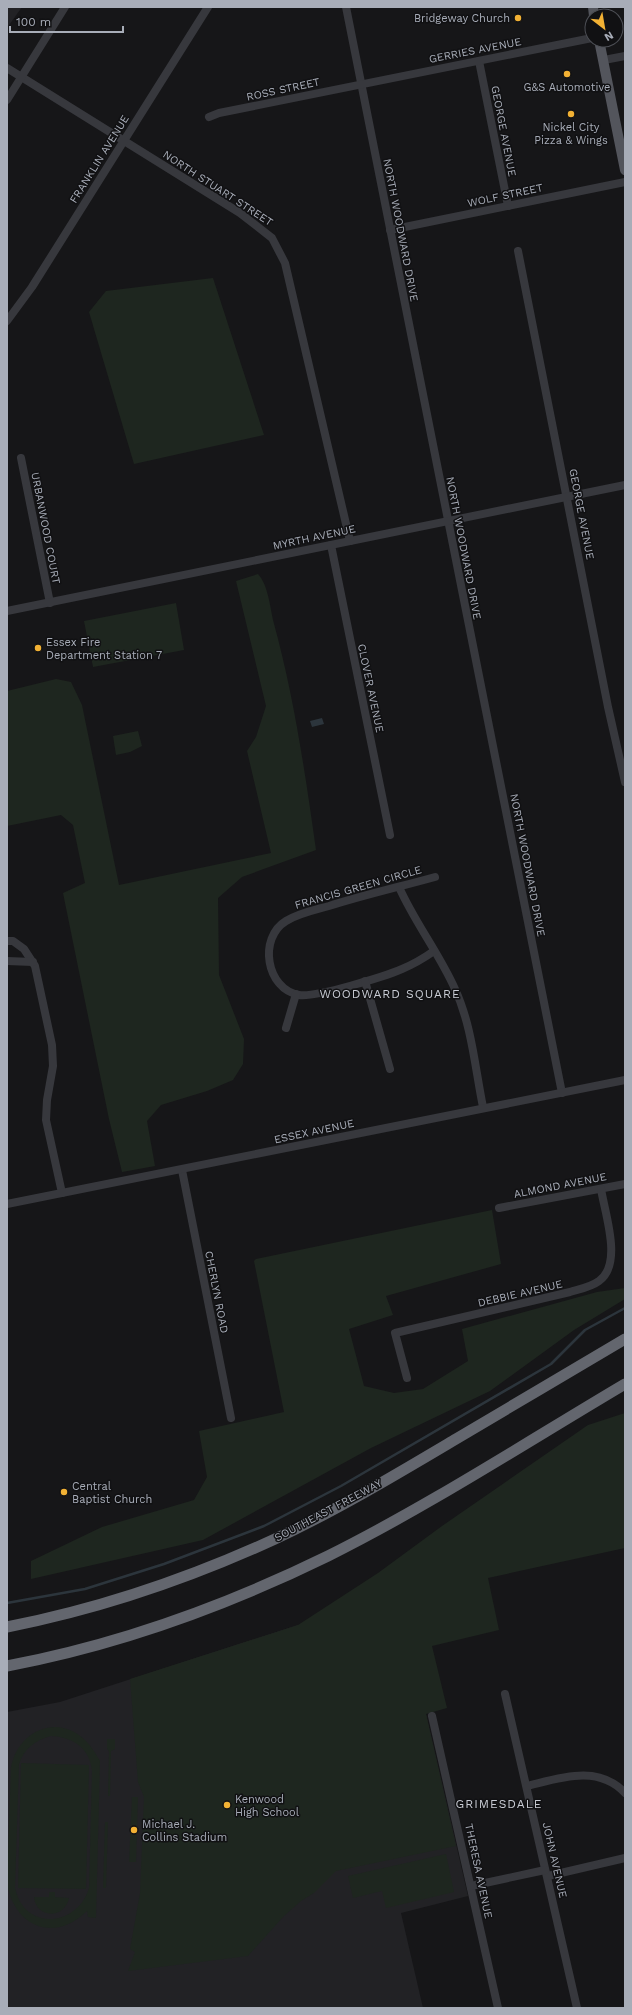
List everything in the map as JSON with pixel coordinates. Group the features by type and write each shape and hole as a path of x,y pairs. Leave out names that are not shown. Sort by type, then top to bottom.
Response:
{"highway":[{"name":"SOUTHEAST FREEWAY","path":"7,1627 118,1599 196,1572 275,1539 357,1497 625,1339"},
{"path":"7,1666 78,1650 122,1638 211,1607 277,1580 376,1531 625,1384"}],"main road":[{"path":"601,48 625,170"}],"street":[{"path":"7,100 65,7"},
{"name":"FRANKLIN AVENUE","path":"7,321 32,287 208,7"},
{"name":"NORTH WOODWARD DRIVE","path":"346,7 562,1093"},
{"name":"GERRIES AVENUE","path":"361,84 584,40"},
{"path":"604,60 625,56"},
{"name":"GEORGE AVENUE","path":"479,61 508,206"},
{"name":"NORTH STUART STREET","path":"7,68 240,213 267,232 277,245 285,263 350,541"},
{"name":"ROSS STREET","path":"209,117 361,84"},
{"name":"WOLF STREET","path":"390,230 625,182"},
{"name":"GEORGE AVENUE","path":"518,251 608,707 625,781"},
{"name":"URBANWOOD COURT","path":"21,458 50,603"},
{"name":"MYRTH AVENUE","path":"7,611 625,485"},
{"name":"CLOVER AVENUE","path":"331,545 390,835"},
{"name":"FRANCIS GREEN CIRCLE","path":"296,994 280,984 269,964 270,946 275,931 279,926 302,914 434,877"},
{"path":"399,887 412,916 449,977 462,1009 483,1107"},
{"path":"7,941 13,941 24,949 33,962 52,1045 53,1066 46,1100 46,1120 62,1193"},
{"path":"286,1028 296,994 312,994 365,981 402,969 434,951"},
{"path":"7,960 33,962"},
{"path":"365,981 390,1069"},
{"name":"ESSEX AVENUE","path":"7,1204 182,1170 483,1107 625,1080"},
{"name":"CHERLYN ROAD","path":"182,1170 231,1418"},
{"name":"ALMOND AVENUE","path":"499,1208 625,1184"},
{"name":"DEBBIE AVENUE","path":"407,1378 395,1333 563,1294 590,1286 602,1279 610,1267 612,1252 601,1189"},
{"name":"JOHN AVENUE","path":"505,1694 577,2008"},
{"name":"THERESA AVENUE","path":"432,1716 498,2008"},
{"path":"527,1786 574,1775 589,1775 616,1784 625,1793"},
{"path":"471,1886 625,1858"}],"shaded area":[{"path":"7,7 22,7 7,28"},
{"path":"213,278 264,435 134,464 89,312 106,291"},
{"path":"258,574 264,584 268,596 287,677 303,763 316,850 242,877 218,898 219,975 244,1039 243,1064 233,1080 207,1091 161,1105 147,1121 155,1166 122,1172 109,1119 63,893 85,883 73,825 61,815 7,826 7,691 56,679 71,682 82,705 119,885 271,853 247,751 256,737 266,706 236,581"},
{"path":"176,603 184,650 93,667 84,621"},
{"path":"322,718 324,724 312,727 310,721"},
{"path":"138,731 142,746 130,752 116,755 113,736"},
{"path":"492,1210 501,1264 386,1296 393,1315 349,1329 364,1386 394,1393 423,1389 468,1361 462,1329 597,1292 625,1288 625,1299 574,1330 490,1391 371,1448 203,1540 31,1579 31,1561 102,1527 194,1500 207,1477 199,1431 284,1412 254,1261 256,1259"},
{"path":"625,1413 625,1548 488,1578 499,1630 432,1646 447,1708 426,1714 456,1846 336,1871 314,1893 301,1901 284,1916 248,1956 128,1971 135,1952 130,1949 140,1893 144,1797 138,1782 130,1679 298,1625 378,1573 442,1526 588,1425"},
{"name":"Kenwood High School","path":"298,1625 426,1714 468,1896 401,1913 423,2008 7,2008 7,1712 60,1702"},
{"path":"47,1728 63,1728 77,1733 92,1748 100,1761 96,1918 88,1917 87,1911 74,1921 61,1927 49,1928 37,1925 26,1919 17,1910 11,1897 7,1882 11,1767 13,1759 21,1744 26,1739 39,1730","holes":["51,1736 73,1741 79,1745 84,1750 91,1763 89,1888 83,1901 74,1911 62,1917 50,1919 39,1917 28,1911 20,1901 15,1887 19,1764 27,1750 35,1743"]},
{"path":"107,1739 115,1739 115,1749 111,1751 110,1796 108,1796 109,1752 107,1748"},
{"path":"21,1763 89,1765 86,1889 18,1888"},
{"name":"Michael J. Collins Stadium","path":"132,1797 138,1797 136,1862 129,1862"},
{"path":"105,1822 108,1822 106,1888 103,1888"},
{"path":"446,1854 454,1892 386,1908 382,1891 353,1898 348,1876"},
{"path":"49,1892 55,1892 55,1897 69,1898 62,1910 57,1913 45,1913 36,1904 34,1897 49,1897"}],"waterway":[{"path":"7,1603 85,1589 164,1564 264,1526 341,1486 551,1364 585,1330 625,1308"}],"place":[{"name":"Bridgeway Church","path":"518,18"},
{"name":"G&S Automotive","path":"567,74"},
{"name":"Nickel City Pizza & Wings","path":"571,114"},
{"name":"Essex Fire Department Station 7","path":"38,648"},
{"name":"Central Baptist Church","path":"64,1492"},
{"name":"Kenwood High School","path":"227,1805"},
{"name":"Michael J. Collins Stadium","path":"134,1830"}],"district":[{"name":"WOODWARD SQUARE","path":"390,994"},
{"name":"GRIMESDALE","path":"499,1804"}]}
